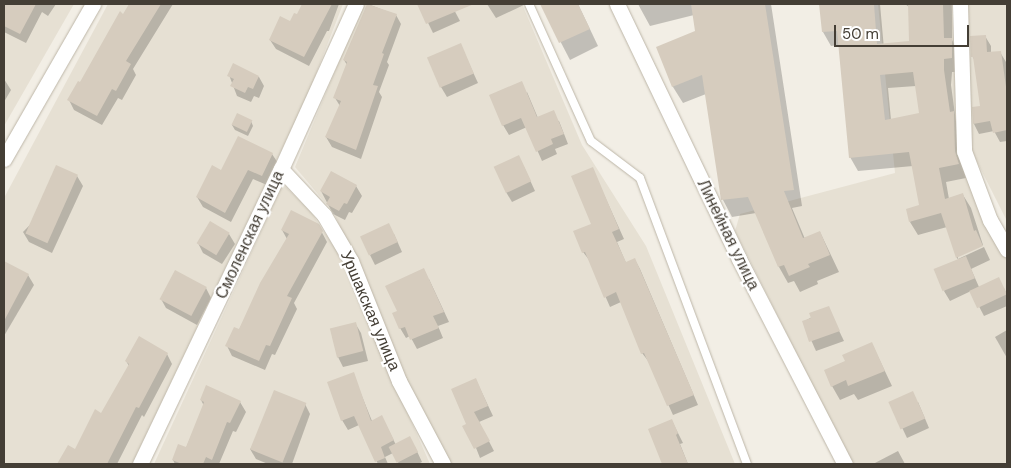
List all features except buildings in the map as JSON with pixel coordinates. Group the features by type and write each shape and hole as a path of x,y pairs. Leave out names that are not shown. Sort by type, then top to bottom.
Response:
{"street":[{"path":"4,159 93,4"},
{"name":"Смоленская улица","path":"140,464 281,169 356,4"},
{"name":"Линейная улица","path":"617,4 739,259 845,464"},
{"path":"960,4 964,151 990,220 1007,249"},
{"name":"Уршакская улица","path":"281,169 324,215 351,261 399,381 443,464"}],"lane":[{"path":"529,4 591,141 640,178 747,464"}],"shaded area":[{"path":"4,4 74,4 4,126"},
{"path":"108,4 343,4 309,92 132,464 4,464 4,198"},
{"path":"363,4 522,4 582,145 646,246 735,464 451,464 406,378 334,213 295,167"},
{"path":"878,4 951,4 965,161 1007,258 1007,464 852,464 735,231 740,214 895,173"},
{"path":"965,4 1007,4 1007,221 970,148"},
{"path":"283,184 311,212 336,250 430,464 154,464"}]}
